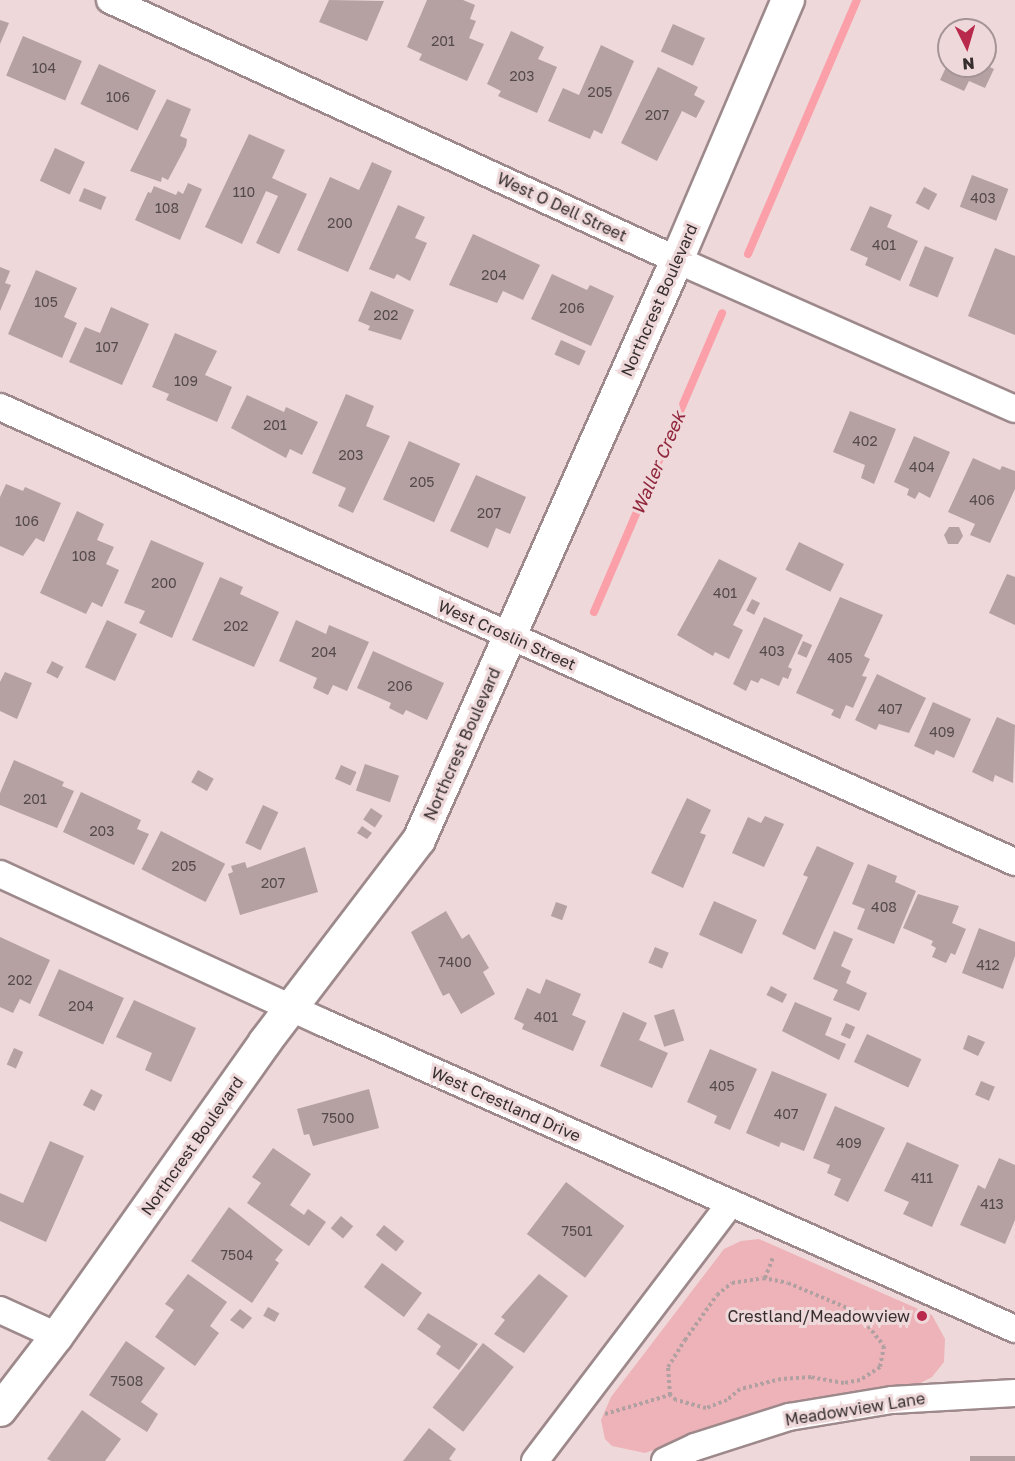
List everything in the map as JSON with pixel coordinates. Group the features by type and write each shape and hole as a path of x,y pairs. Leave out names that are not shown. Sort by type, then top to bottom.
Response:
{"street":[{"name":"West O Dell Street","path":"110,0 677,260 1015,409"},
{"name":"Northcrest Boulevard","path":"0,1410 57,1336 291,1008 419,840 677,260 788,0"},
{"name":"West Croslin Street","path":"0,407 1015,862"},
{"name":"West Crestland Drive","path":"0,874 291,1008 1015,1329"},
{"path":"535,1461 730,1204"},
{"path":"0,1310 57,1336"},
{"name":"Meadowview Lane","path":"665,1461 695,1447 789,1417 892,1400 1015,1393"}],"path":[{"path":"765,1278 773,1257"},
{"path":"605,1413 670,1395 692,1406 706,1408 727,1400 740,1389 781,1379 811,1377 844,1383 860,1380 880,1366 884,1346 857,1312 788,1283 765,1278 732,1283 717,1295 668,1367 670,1395"}],"shaded area":[{"path":"759,1239 932,1315 945,1339 944,1362 932,1377 915,1386 827,1396 741,1419 645,1453 612,1446 605,1439 601,1420 611,1397 724,1249 741,1241"}],"building":[{"path":"329,0 384,1 367,41 319,22"},
{"path":"427,0 463,0 475,5 470,19 476,21 469,38 484,44 467,81 419,60 422,54 407,47"},
{"path":"0,20 9,23 0,44"},
{"path":"673,24 705,38 693,66 661,51"},
{"path":"511,31 544,47 538,59 557,67 537,113 498,96 501,91 487,84"},
{"path":"23,36 82,61 65,101 6,76"},
{"path":"601,45 634,61 602,134 594,130 590,139 548,121 563,88 579,95"},
{"path":"99,64 156,91 138,131 80,104"},
{"path":"658,67 698,87 694,95 705,101 696,118 682,111 657,161 621,143"},
{"path":"941,78 990,78 985,88 969,81 964,91 940,80"},
{"path":"167,99 191,109 180,136 187,139 186,146 168,180 162,177 161,182 130,171"},
{"path":"249,134 285,150 272,178 307,194 279,254 256,243 278,196 266,191 242,244 205,227"},
{"path":"55,148 85,162 70,195 40,181"},
{"path":"372,162 392,171 348,272 297,250 330,177 359,190"},
{"path":"972,175 1008,189 996,221 960,207"},
{"path":"188,183 202,189 180,240 135,220 148,192 151,193 154,186 176,195 178,191 183,194"},
{"path":"924,187 937,194 929,210 916,203"},
{"path":"84,188 106,197 101,210 79,201"},
{"path":"398,205 425,217 415,238 427,243 410,281 397,274 394,279 369,269"},
{"path":"870,206 892,215 887,227 918,241 900,281 865,265 868,258 850,250"},
{"path":"473,234 540,265 523,300 503,291 497,303 449,285"},
{"path":"925,246 954,258 938,297 909,286"},
{"path":"995,248 1015,256 1015,335 968,316"},
{"path":"0,267 10,271 5,283 11,285 0,311"},
{"path":"36,270 77,288 64,317 77,323 62,358 8,334"},
{"path":"552,274 587,290 590,285 614,296 591,346 531,319"},
{"path":"371,291 414,310 401,340 368,330 370,326 358,321"},
{"path":"111,307 149,324 122,385 69,362 85,327 100,333"},
{"path":"175,333 217,351 205,375 232,387 217,422 166,400 169,394 152,387"},
{"path":"561,340 586,351 579,366 554,355"},
{"path":"346,394 374,406 366,426 390,436 353,513 338,506 346,488 312,473"},
{"path":"247,395 284,412 286,407 318,422 302,455 290,449 286,458 231,428"},
{"path":"850,411 896,429 874,484 861,478 865,465 833,452"},
{"path":"914,436 950,452 930,498 919,492 915,499 907,495 909,489 894,482"},
{"path":"409,441 460,464 434,522 383,499"},
{"path":"973,458 1000,470 1002,466 1015,471 1015,489 990,543 970,535 975,524 948,512"},
{"path":"476,475 526,497 510,534 496,528 488,548 450,531"},
{"path":"6,484 23,491 25,487 61,503 44,542 36,538 23,556 0,546 0,497"},
{"path":"77,511 104,524 97,540 114,547 106,564 119,570 102,607 92,602 86,614 40,593"},
{"path":"949,527 959,527 963,536 958,544 948,544 944,535"},
{"path":"151,540 204,563 172,638 139,623 145,611 124,603"},
{"path":"799,542 844,564 830,592 785,570"},
{"path":"719,559 757,578 733,625 743,630 729,659 715,652 713,656 677,635"},
{"path":"1007,574 1015,577 1015,625 989,613"},
{"path":"220,577 243,587 240,594 279,612 254,667 192,640"},
{"path":"840,597 883,615 864,656 870,659 862,676 867,677 853,708 846,705 840,719 831,715 834,710 796,693"},
{"path":"752,599 760,603 754,615 746,611"},
{"path":"764,617 803,635 788,667 792,669 788,679 783,677 779,686 761,678 758,683 751,680 746,691 733,684"},
{"path":"107,620 137,634 115,681 85,667"},
{"path":"296,620 326,634 329,625 369,642 347,691 333,685 328,695 313,688 317,678 279,661"},
{"path":"803,641 812,645 806,658 797,654"},
{"path":"373,651 444,683 427,720 406,710 403,715 389,708 391,703 357,688"},
{"path":"52,661 64,667 58,678 46,673"},
{"path":"5,672 32,683 17,719 0,711 0,682"},
{"path":"877,674 926,698 909,733 879,724 876,730 855,720"},
{"path":"933,702 971,719 954,758 936,750 934,755 914,746"},
{"path":"997,717 1015,725 1013,783 995,775 993,782 972,772"},
{"path":"14,760 64,782 62,786 74,791 57,828 0,805 0,793"},
{"path":"365,764 399,776 390,802 356,790"},
{"path":"341,765 357,772 350,786 335,779"},
{"path":"198,770 214,779 207,791 191,782"},
{"path":"81,792 141,820 137,829 149,834 134,865 63,832"},
{"path":"687,798 711,810 700,833 706,835 683,888 651,873"},
{"path":"263,805 278,812 261,850 245,843"},
{"path":"371,808 383,816 375,827 363,820"},
{"path":"765,816 784,824 764,867 732,853 748,817 761,823"},
{"path":"362,826 372,833 367,839 357,833"},
{"path":"161,831 225,864 206,902 141,869"},
{"path":"817,846 854,863 815,950 782,934 808,877 803,875"},
{"path":"305,847 318,892 240,915 228,874 233,872 231,866 245,862 247,868"},
{"path":"868,864 897,876 895,882 916,891 894,944 857,929 865,909 852,904"},
{"path":"918,894 959,906 952,923 966,929 955,955 951,953 946,963 932,957 936,948 931,945 933,941 903,928"},
{"path":"714,901 757,920 742,954 699,935"},
{"path":"556,902 567,906 562,920 551,916"},
{"path":"446,911 462,939 469,934 489,968 483,972 495,994 461,1014 449,993 443,996 411,932"},
{"path":"979,928 1015,942 1015,956 1003,989 962,973"},
{"path":"834,931 853,939 841,966 851,971 846,983 867,993 859,1011 833,1000 838,990 813,979"},
{"path":"0,937 50,960 30,1004 20,999 13,1013 0,1007"},
{"path":"655,947 669,953 662,969 648,963"},
{"path":"59,969 124,998 103,1044 38,1016"},
{"path":"546,979 581,994 572,1015 586,1021 573,1051 522,1029 524,1024 514,1019 527,988 540,994"},
{"path":"771,986 787,994 782,1003 766,995"},
{"path":"134,1000 196,1028 171,1082 145,1070 152,1053 116,1037"},
{"path":"795,1002 832,1018 825,1035 846,1044 839,1060 782,1031"},
{"path":"674,1009 684,1040 664,1047 654,1015"},
{"path":"623,1012 647,1023 639,1040 668,1053 652,1088 600,1066"},
{"path":"846,1023 855,1027 850,1039 841,1035"},
{"path":"867,1034 921,1059 908,1087 854,1062"},
{"path":"968,1035 985,1042 978,1056 963,1049"},
{"path":"14,1048 23,1052 16,1069 7,1064"},
{"path":"710,1049 757,1069 730,1130 714,1123 717,1116 687,1102"},
{"path":"772,1071 827,1094 804,1151 781,1142 779,1147 746,1133"},
{"path":"981,1081 995,1087 989,1101 975,1095"},
{"path":"91,1089 103,1095 94,1111 83,1105"},
{"path":"369,1089 379,1128 313,1146 309,1134 304,1135 297,1109"},
{"path":"835,1106 885,1128 848,1202 834,1195 841,1179 827,1173 830,1165 813,1158"},
{"path":"50,1141 84,1156 46,1242 0,1221 0,1193 23,1203"},
{"path":"907,1142 959,1165 932,1227 903,1214 909,1202 884,1191"},
{"path":"273,1148 311,1174 290,1205 304,1215 308,1209 326,1222 309,1246 247,1203 261,1183 252,1177"},
{"path":"999,1158 1015,1165 1015,1220 1005,1244 960,1225 978,1185 985,1189"},
{"path":"566,1182 624,1226 585,1278 527,1234"},
{"path":"229,1207 283,1250 275,1260 279,1263 252,1303 191,1261"},
{"path":"341,1216 353,1226 343,1239 331,1228"},
{"path":"384,1225 404,1241 396,1251 376,1235"},
{"path":"382,1263 422,1293 404,1317 364,1287"},
{"path":"188,1274 227,1302 210,1326 219,1333 195,1366 155,1337 174,1310 165,1304"},
{"path":"539,1274 568,1296 524,1353 494,1334 505,1320 501,1317"},
{"path":"268,1307 279,1313 275,1322 263,1316"},
{"path":"240,1309 252,1318 243,1329 230,1320"},
{"path":"428,1313 478,1344 459,1370 436,1354 441,1346 417,1329"},
{"path":"126,1341 165,1368 141,1402 158,1414 147,1432 89,1395"},
{"path":"483,1343 514,1367 463,1432 433,1408"},
{"path":"82,1410 121,1439 105,1461 51,1461 47,1459"},
{"path":"429,1428 456,1449 449,1459 452,1461 403,1461"},
{"path":"970,1456 1015,1456 1015,1461 970,1461"}],"waterway":[{"name":"Waller Creek","path":"748,254 857,0"},
{"name":"Waller Creek","path":"594,612 722,313"}],"place":[{"name":"Crestland/Meadowview","path":"922,1316"}]}
